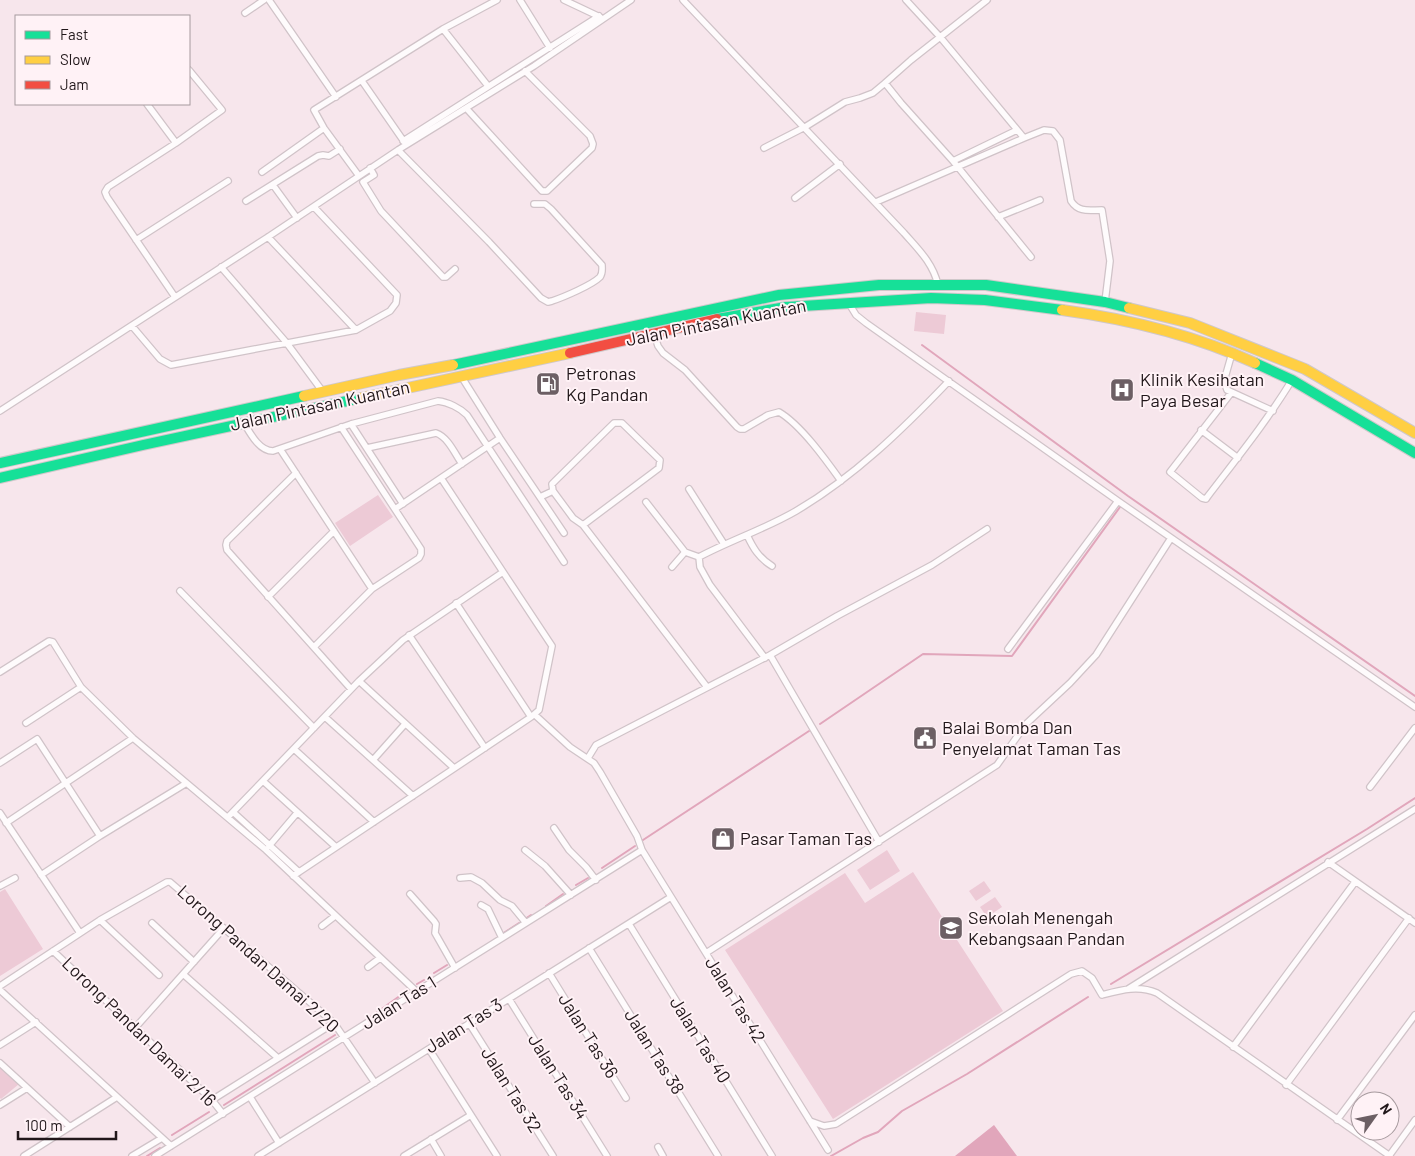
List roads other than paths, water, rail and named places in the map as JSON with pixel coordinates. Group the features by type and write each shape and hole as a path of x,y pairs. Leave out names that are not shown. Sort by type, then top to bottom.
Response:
{"highway":[{"name":"Jalan Pintasan Kuantan","path":"0,463 779,295 879,285 986,285 1105,302 1190,323 1305,369 1415,433"},
{"name":"Jalan Pintasan Kuantan","path":"0,478 722,318 786,307 931,298 985,300 1084,313 1186,336 1232,353 1292,380 1415,453"}],"street":[{"path":"245,13 264,0"},
{"path":"269,0 336,97"},
{"path":"359,176 324,128 314,110 443,29 497,0"},
{"path":"520,0 550,48"},
{"path":"564,0 602,17"},
{"path":"0,412 314,207 488,86 631,0"},
{"path":"683,0 876,202 929,262 935,273 938,285"},
{"path":"906,0 941,38 1024,138"},
{"path":"764,148 805,127 841,104 865,96 885,83 987,0"},
{"path":"405,143 525,71 602,17"},
{"path":"443,29 488,86"},
{"path":"175,297 105,192 109,186 176,143 222,110 190,71"},
{"path":"466,108 542,191 547,191 592,148 593,144 590,136 525,71"},
{"path":"362,81 405,143"},
{"path":"885,83 955,163 1031,257"},
{"path":"148,105 176,143"},
{"path":"262,172 324,128"},
{"path":"876,202 1017,130"},
{"path":"955,163 1044,130 1053,131 1060,140 1071,201 1082,211 1102,210 1110,261 1105,302"},
{"path":"246,201 318,156 329,156 340,149"},
{"path":"398,150 489,242 541,298 548,302 587,285 600,277 603,271 602,265 551,209 545,204 534,204"},
{"path":"795,198 840,164"},
{"path":"370,168 374,175 363,182 381,211 443,277 446,277 455,269"},
{"path":"136,240 228,181"},
{"path":"273,185 297,218"},
{"path":"998,217 1040,200"},
{"path":"132,326 160,359 171,365 356,330 390,311 396,303 397,295 314,207"},
{"path":"268,237 356,330"},
{"path":"221,267 286,342 323,392"},
{"path":"848,302 856,315 866,323 1415,707"},
{"path":"654,334 663,354 685,370 737,427 744,429 768,414 779,412 812,444 841,481"},
{"path":"1232,353 1224,381 1227,390 1273,411"},
{"path":"461,376 564,533"},
{"path":"1231,393 1170,472 1202,498 1206,499 1238,458 1273,411 1292,380"},
{"path":"646,502 686,552 699,557 796,511 841,481 910,421 949,381"},
{"path":"244,423 255,440 265,449 273,451 351,424 443,401 467,415 564,562"},
{"path":"583,525 659,468 660,460 622,423 614,423 552,484 553,490 573,518 583,525 707,687"},
{"path":"351,424 403,504"},
{"path":"314,647 372,589 419,558 422,554 421,549 341,427"},
{"path":"1201,430 1238,458"},
{"path":"367,448 436,433 445,439 462,464"},
{"path":"395,509 500,438"},
{"path":"280,449 372,589"},
{"path":"296,474 227,541 227,550 351,689"},
{"path":"293,876 533,716 539,710 552,646 441,478"},
{"path":"689,489 724,544"},
{"path":"540,498 553,490"},
{"path":"1008,649 1118,501"},
{"path":"456,603 533,716 570,748 588,758 596,745 767,656 932,565 987,529"},
{"path":"268,597 334,530"},
{"path":"747,535 754,550 762,560 772,566"},
{"path":"706,952 1001,762 1018,733 1070,684 1096,655 1171,538"},
{"path":"672,567 686,552"},
{"path":"699,557 700,567 710,585 767,656 879,842"},
{"path":"228,816 359,681 409,635 503,572"},
{"path":"180,591 314,728"},
{"path":"409,635 485,748"},
{"path":"0,672 51,641 54,642 81,687 133,738 185,784 298,872"},
{"path":"359,681 454,768"},
{"path":"26,722 81,687"},
{"path":"325,717 412,796"},
{"path":"373,760 405,724"},
{"path":"1370,787 1415,728"},
{"path":"6,823 133,738"},
{"path":"0,763 37,739 100,836"},
{"path":"294,749 374,822"},
{"name":"Jalan Tas 42","path":"588,758 600,772 637,836 642,850 828,1150"},
{"path":"263,781 336,847"},
{"path":"41,875 185,784"},
{"path":"810,1121 819,1125 830,1126 836,1124 1070,974 1082,972 1089,975 1102,996 1128,989 1415,809"},
{"path":"233,812 293,876 417,992"},
{"path":"0,813 80,933"},
{"path":"268,848 297,813"},
{"path":"554,828 569,850 596,880"},
{"path":"525,850 545,866 571,895"},
{"name":"Jalan Tas 1","path":"155,1156 642,850"},
{"path":"1328,862 1415,922"},
{"path":"460,878 466,876 475,878 489,888 500,900 512,906 526,924"},
{"path":"0,886 15,878"},
{"name":"Lorong Pandan Damai 2/20","path":"100,920 170,882 334,1023 375,1082"},
{"path":"1233,1047 1355,882"},
{"path":"410,894 436,924 435,933 455,968"},
{"name":"Jalan Tas 3","path":"258,1156 671,897"},
{"path":"481,905 488,909 502,938"},
{"path":"322,926 335,916"},
{"path":"1286,1084 1409,918"},
{"path":"160,975 100,920 0,988 171,1146"},
{"path":"152,923 194,962"},
{"name":"Jalan Tas 40","path":"628,924 772,1156"},
{"path":"135,1028 224,928"},
{"name":"Jalan Tas 38","path":"589,948 718,1156"},
{"name":"Lorong Pandan Damai 2/16","path":"54,951 212,1100 223,1114"},
{"path":"368,967 380,958"},
{"name":"Jalan Tas 36","path":"549,973 626,1098"},
{"path":"183,974 278,1058"},
{"path":"1128,989 1148,990 1157,993 1389,1156 1415,1120"},
{"name":"Jalan Tas 34","path":"509,999 607,1156"},
{"path":"1337,1120 1415,1015"},
{"path":"0,1045 36,1022"},
{"path":"212,1100 334,1023"},
{"name":"Jalan Tas 32","path":"469,1023 553,1156"},
{"path":"429,1048 496,1156"},
{"path":"0,1062 70,1127"},
{"path":"0,1105 27,1088"},
{"path":"24,1156 117,1097"},
{"path":"250,1097 279,1143"},
{"path":"404,1156 470,1115"},
{"path":"132,1156 162,1138"},
{"path":"431,1140 442,1156"},
{"path":"658,1147 663,1156"}],"waterway":[{"path":"922,345 1128,496 1415,696"},
{"path":"820,724 923,654 1012,656 1120,507"},
{"path":"643,840 809,731"},
{"path":"1111,984 1415,798"},
{"path":"602,868 635,846"},
{"path":"576,885 588,878"},
{"path":"546,906 563,894"},
{"path":"525,919 531,915"},
{"path":"502,934 519,923"},
{"path":"434,973 447,965"},
{"path":"417,984 424,980"},
{"path":"358,1026 408,990"},
{"path":"831,1156 878,1132 902,1111 967,1074 1088,997"},
{"path":"224,1105 335,1035"},
{"path":"172,1135 209,1112"},
{"path":"147,1156 160,1148"}],"place":[{"name":"Petronas Kg Pandan","path":"548,384"},
{"name":"Klinik Kesihatan Paya Besar","path":"1122,390"},
{"name":"Balai Bomba Dan Penyelamat Taman Tas","path":"925,738"},
{"name":"Pasar Taman Tas","path":"723,839"},
{"name":"Sekolah Menengah Kebangsaan Pandan","path":"951,928"}]}
